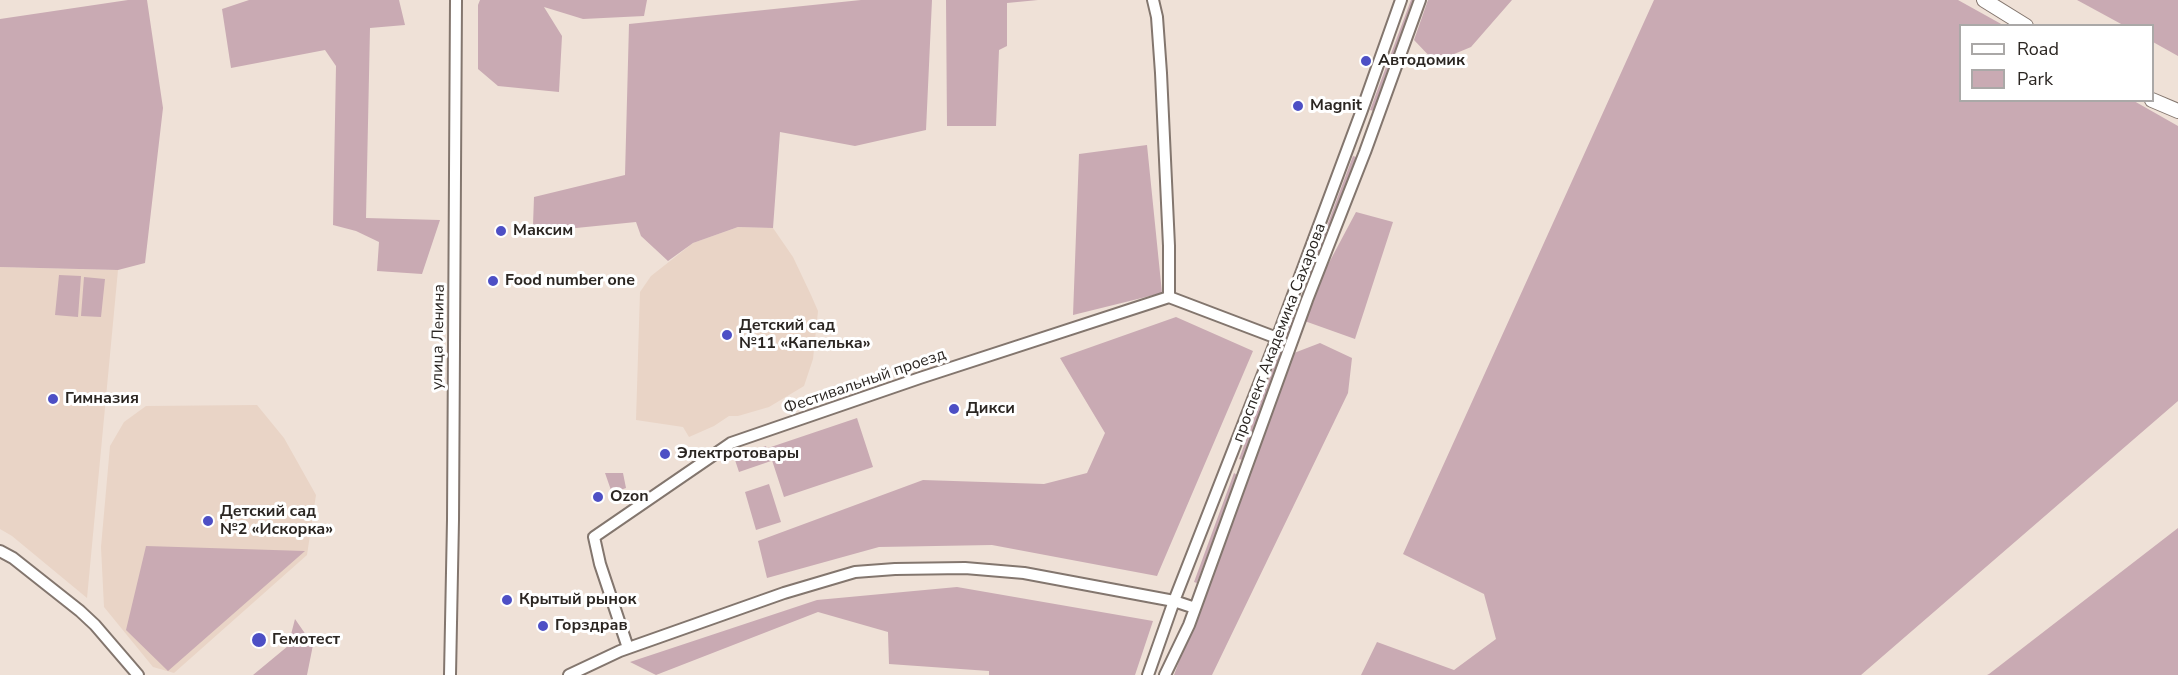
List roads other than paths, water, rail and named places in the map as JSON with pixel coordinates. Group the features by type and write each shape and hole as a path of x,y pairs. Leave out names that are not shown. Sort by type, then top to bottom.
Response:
{"main road":[{"path":"1984,0 2023,24"},
{"path":"2154,100 2178,111"}],"street":[{"name":"улица Ленина","path":"450,675 456,0"},
{"path":"1153,0 1157,17 1161,73 1169,246 1169,297 1277,338"},
{"name":"проспект Академика Сахарова","path":"1148,675 1174,601 1349,146 1401,0"},
{"name":"проспект Академика Сахарова","path":"1165,675 1180,647 1195,608 1244,470 1420,0"},
{"path":"1349,146 1365,152"},
{"path":"1292,296 1307,300"},
{"name":"Фестивальный проезд","path":"628,648 593,539 731,443 920,378 1169,297"},
{"path":"1228,464 1244,470"},
{"path":"0,551 13,558 80,611 138,675"},
{"path":"569,675 628,648 784,593 855,572 895,568 965,568 1024,573 1174,601 1195,608"}],"place":[{"name":"Автодомик","path":"1366,61"},
{"name":"Magnit","path":"1298,106"},
{"name":"Максим","path":"501,231"},
{"name":"Food number one","path":"493,281"},
{"name":"Детский сад №11 «Капелька»","path":"727,335"},
{"name":"Гимназия","path":"53,399"},
{"name":"Дикси","path":"954,409"},
{"name":"Электротовары","path":"665,454"},
{"name":"Ozon","path":"598,497"},
{"name":"Детcкий сад №2 «Искорка»","path":"208,521"},
{"name":"Крытый рынок","path":"507,600"},
{"name":"Горздрав","path":"543,626"},
{"name":"Гемотест","path":"259,640"}]}
